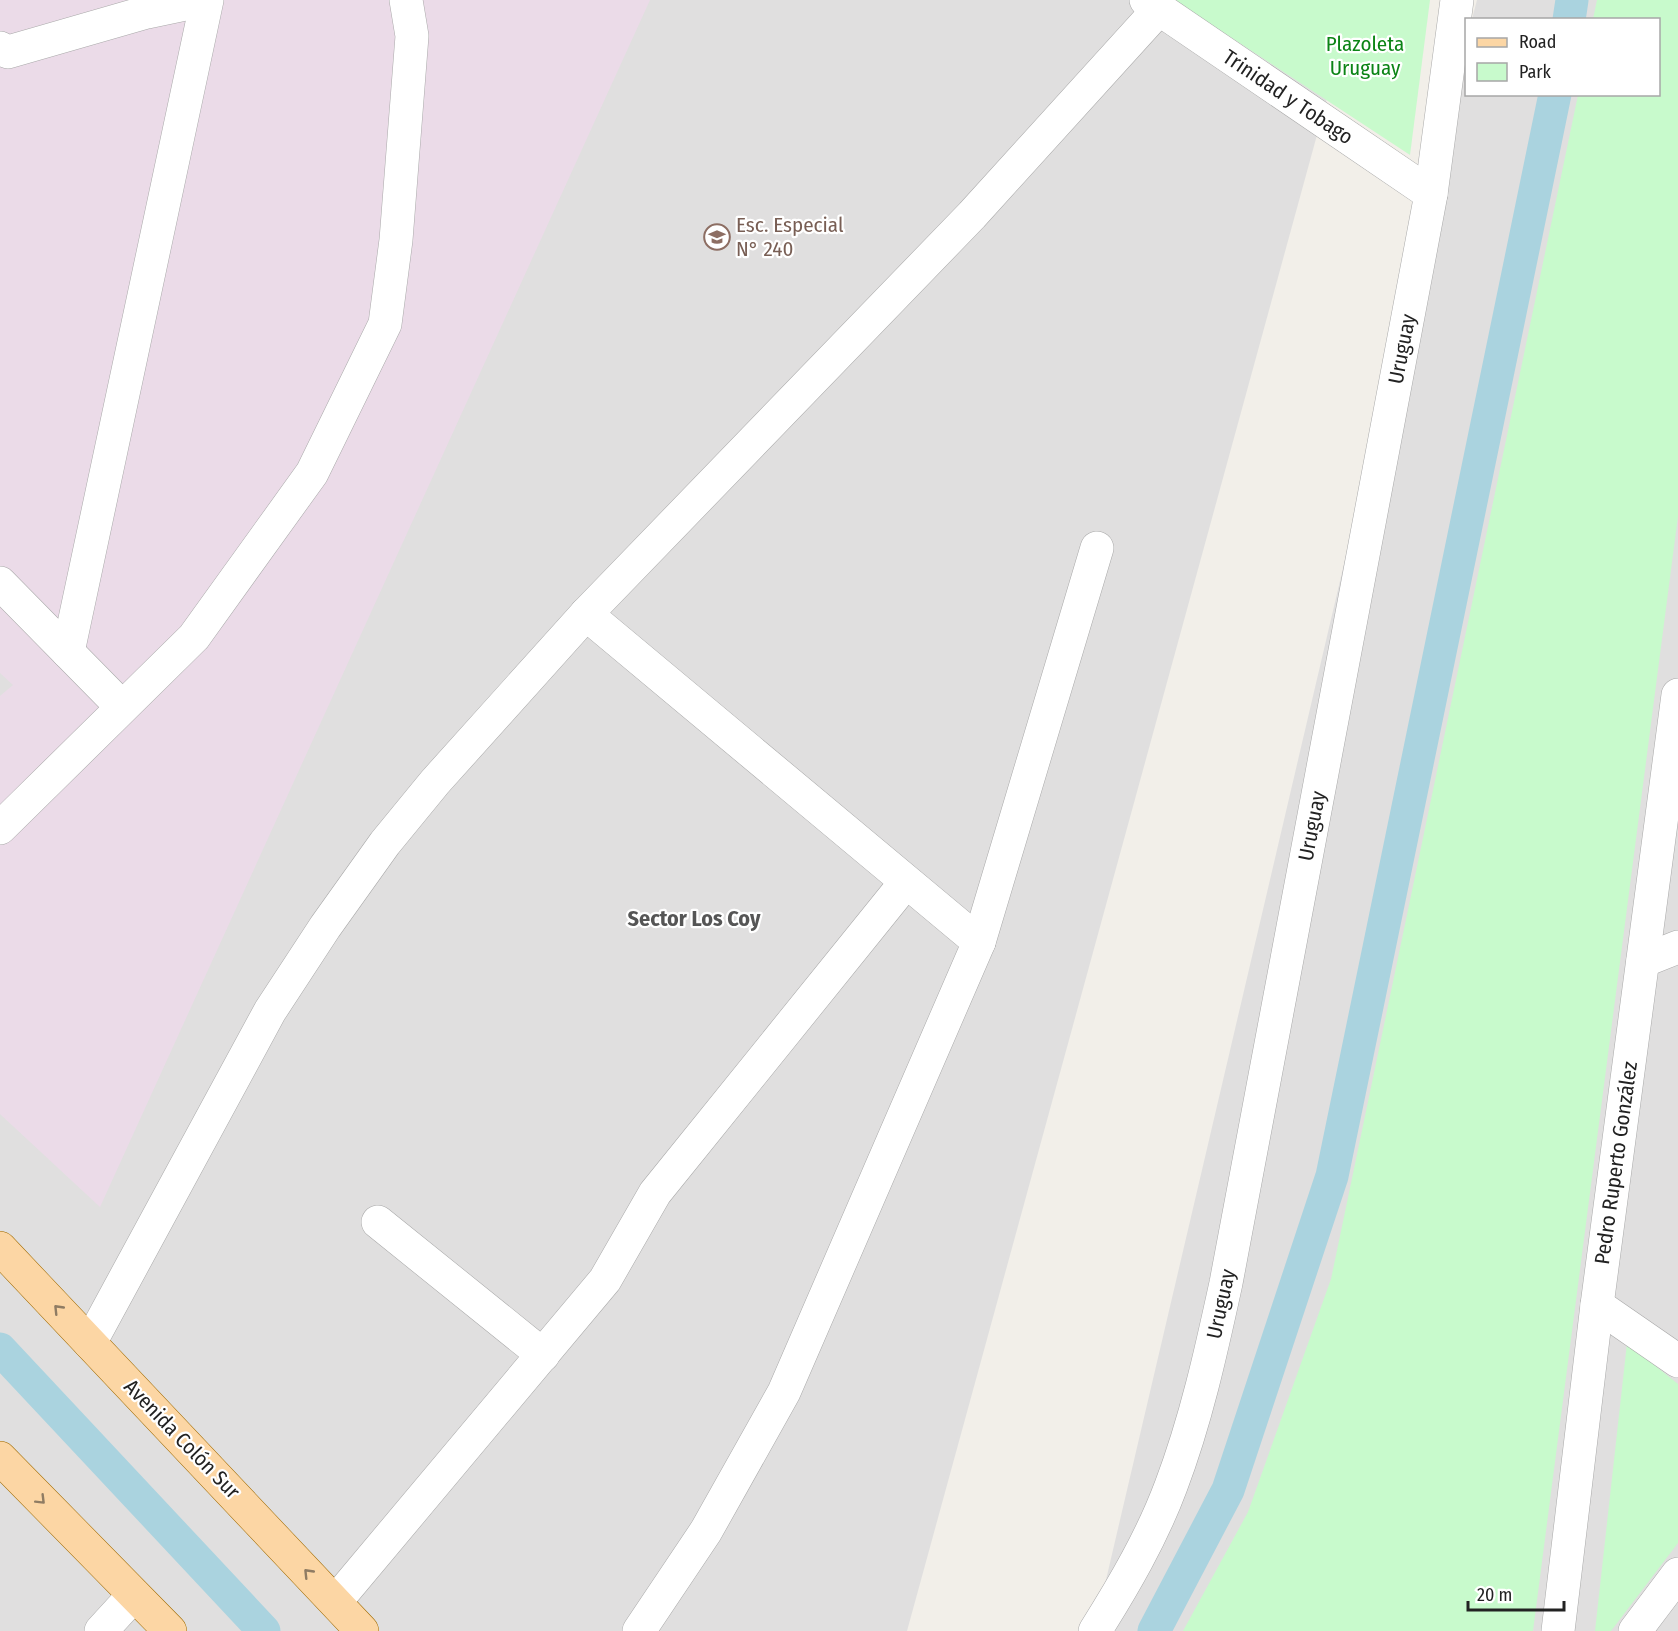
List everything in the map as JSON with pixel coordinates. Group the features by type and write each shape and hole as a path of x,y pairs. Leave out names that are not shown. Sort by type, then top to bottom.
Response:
{"main road":[{"name":"Avenida Colón Sur","path":"0,1248 362,1631"},
{"path":"0,1458 170,1631"}],"street":[{"path":"0,48 8,52 147,12 205,0 68,652"},
{"path":"0,828 194,637 312,473 385,324 396,240 412,36 406,0"},
{"name":"Uruguay","path":"1095,1631 1131,1573 1171,1486 1203,1387 1231,1260 1431,194 1457,0"},
{"path":"90,1343 270,1011 325,927 385,843 435,782 586,614 972,215 1152,4"},
{"name":"Trinidad y Tobago","path":"1152,4 1431,194"},
{"path":"639,1631 706,1531 784,1392 979,942 1097,548"},
{"path":"0,583 122,707"},
{"path":"586,614 979,942"},
{"name":"Pedro Ruperto González","path":"1558,1631 1597,1305 1678,695"},
{"path":"336,1601 605,1280 655,1193 906,882"},
{"path":"1643,961 1678,947"},
{"path":"378,1222 543,1355"},
{"path":"1597,1305 1678,1361"},
{"path":"1635,1631 1678,1574"},
{"path":"101,1631 134,1595"}],"shaded area":[{"path":"0,0 1354,0 907,1631 0,1631"},
{"path":"0,0 650,0 100,1207 0,1114 0,696 13,685 0,673"},
{"path":"1477,0 1678,0 1678,1631 1094,1631 1465,47 1465,96 1660,96 1660,18 1472,18"}],"green space":[{"name":"Plazoleta Uruguay","path":"1174,0 1430,0 1410,155"},
{"path":"1597,0 1678,0 1678,516 1533,1631 1183,1631 1248,1512 1331,1279 1578,96 1660,96 1660,18 1593,18"},
{"path":"1627,1343 1678,1384 1678,1543 1611,1631 1595,1631"}],"waterway":[{"path":"1569,18 1572,0"},
{"path":"1154,1631 1228,1490 1332,1176 1555,96"},
{"path":"0,1349 264,1631"}],"place":[{"name":"Esc. Especial N° 240","path":"717,237"}],"district":[{"name":"Sector Los Coy","path":"694,918"}]}
